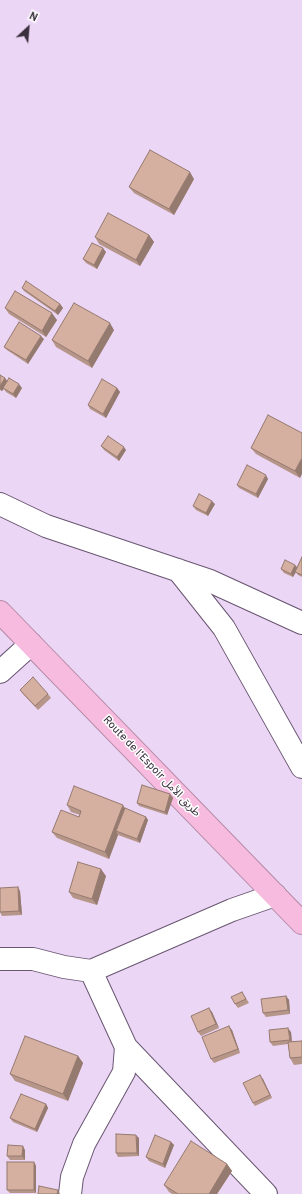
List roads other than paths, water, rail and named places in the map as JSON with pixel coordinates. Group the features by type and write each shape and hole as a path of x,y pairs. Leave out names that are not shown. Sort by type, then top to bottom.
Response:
{"highway":[{"name":"Route de l’Espoir طريق الأمل","path":"0,612 302,923"}],"street":[{"path":"0,504 46,526 210,581 302,623"},
{"path":"178,570 224,628 302,768"},
{"path":"0,672 30,644"},
{"path":"0,959 33,959 91,972 232,910 276,895"},
{"path":"91,972 126,1047 266,1194"},
{"path":"70,1194 72,1177 84,1144 124,1072 126,1047"}]}
